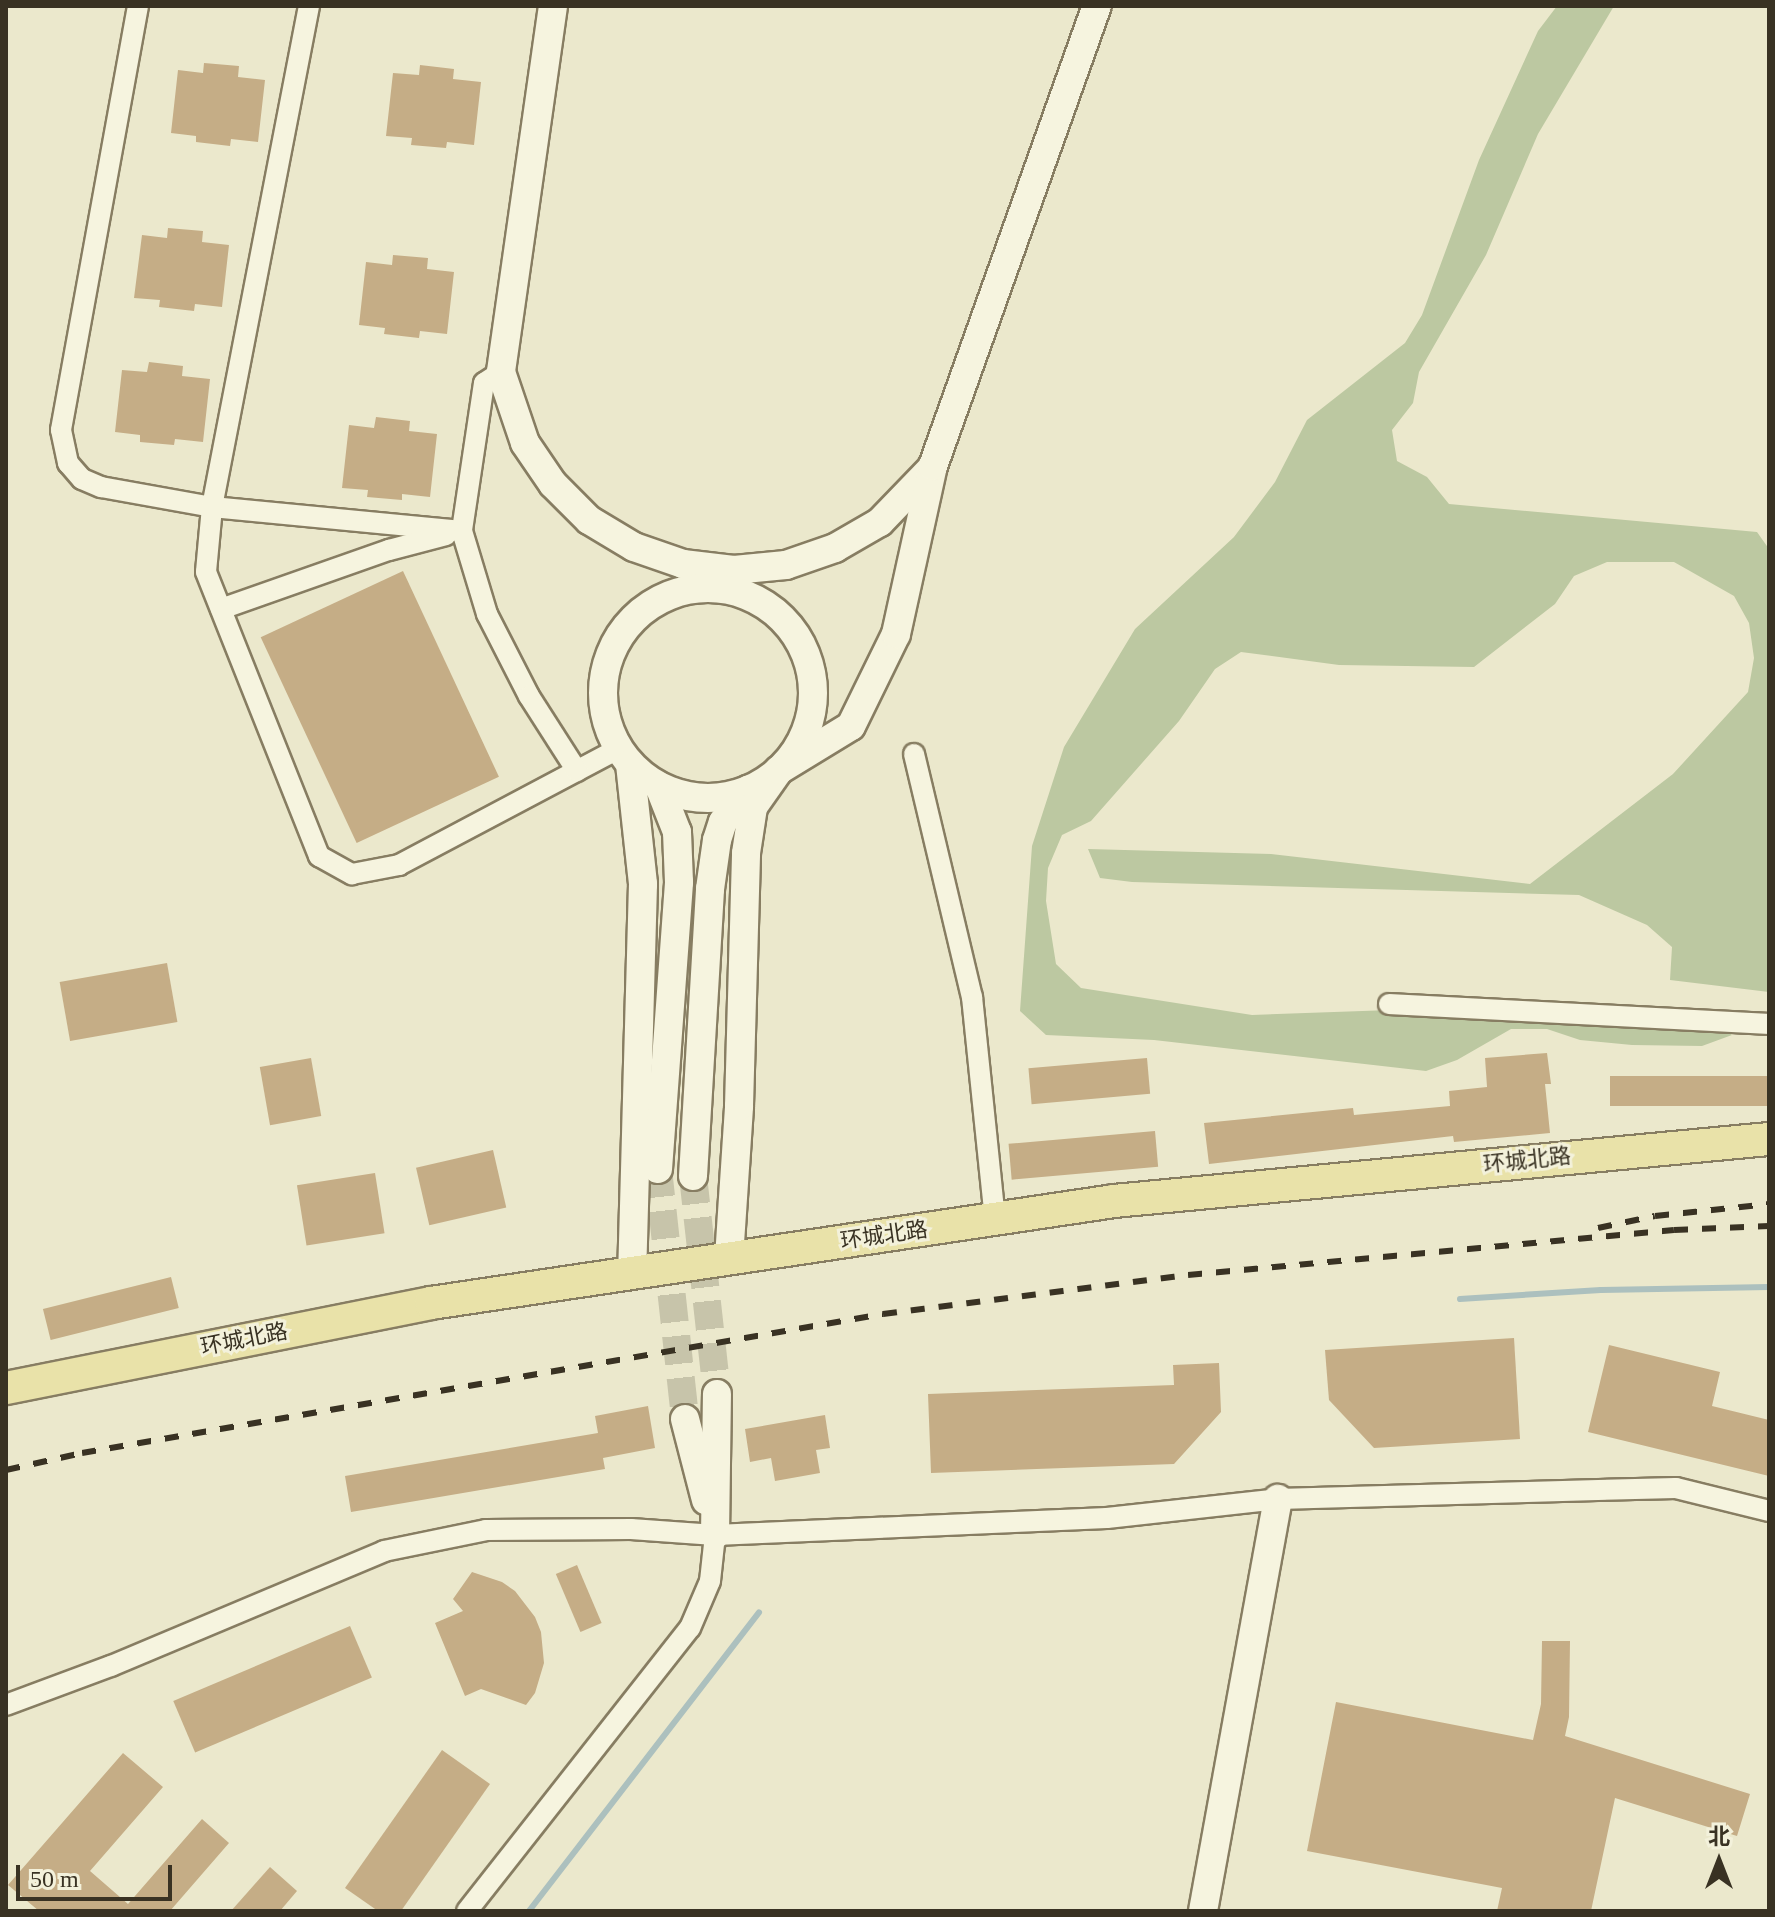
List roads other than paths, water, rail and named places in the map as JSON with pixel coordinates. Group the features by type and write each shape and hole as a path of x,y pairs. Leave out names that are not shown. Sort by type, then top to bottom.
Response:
{"main road":[{"name":"环城北路","path":"6,1388 431,1303 1114,1201 1769,1139"}],"street":[{"path":"138,6 61,442 68,463 91,484 212,507 462,531"},
{"path":"309,6 212,507 206,572 319,856 352,874 399,865 577,771 624,756"},
{"path":"553,6 501,372 525,443 570,503 611,535 658,557 721,569 786,565 847,542 899,505 933,466"},
{"path":"693,1176 710,889 717,840 723,822 748,790 851,726 896,634 933,466 1097,6"},
{"path":"501,372 484,383 462,531 487,614 529,696 577,771"},
{"path":"221,609 389,550 462,531"},
{"path":"632,1273 643,884 624,756 604,715 603,679 607,661 624,628 651,604 721,569"},
{"path":"721,569 792,629 806,652 814,688 809,724 792,757 753,807 746,853 739,1106 729,1258"},
{"path":"667,595 703,587 722,588 748,596 772,609"},
{"path":"914,754 972,997 995,1219"},
{"path":"624,756 659,786 694,797 712,798 748,790"},
{"path":"658,1169 679,882 677,832 659,786"},
{"path":"1389,1004 1769,1024"},
{"path":"467,1911 690,1628 710,1581 715,1535 717,1394"},
{"path":"685,1419 715,1535"},
{"path":"6,1705 111,1666 384,1551 486,1530 631,1529 715,1535 1107,1518 1278,1499 1676,1488 1769,1511"},
{"path":"1211,1909 1278,1499"}],"waterway":[{"path":"1460,1299 1601,1290 1769,1287"},
{"path":"529,1911 759,1612"}],"tunnel":[{"path":"658,1169 685,1419"},
{"path":"693,1176 717,1394"}],"railway":[{"path":"1598,1228 1655,1216 1769,1204"},
{"path":"6,1470 82,1453 883,1314 1188,1275 1674,1230 1769,1226"}]}
